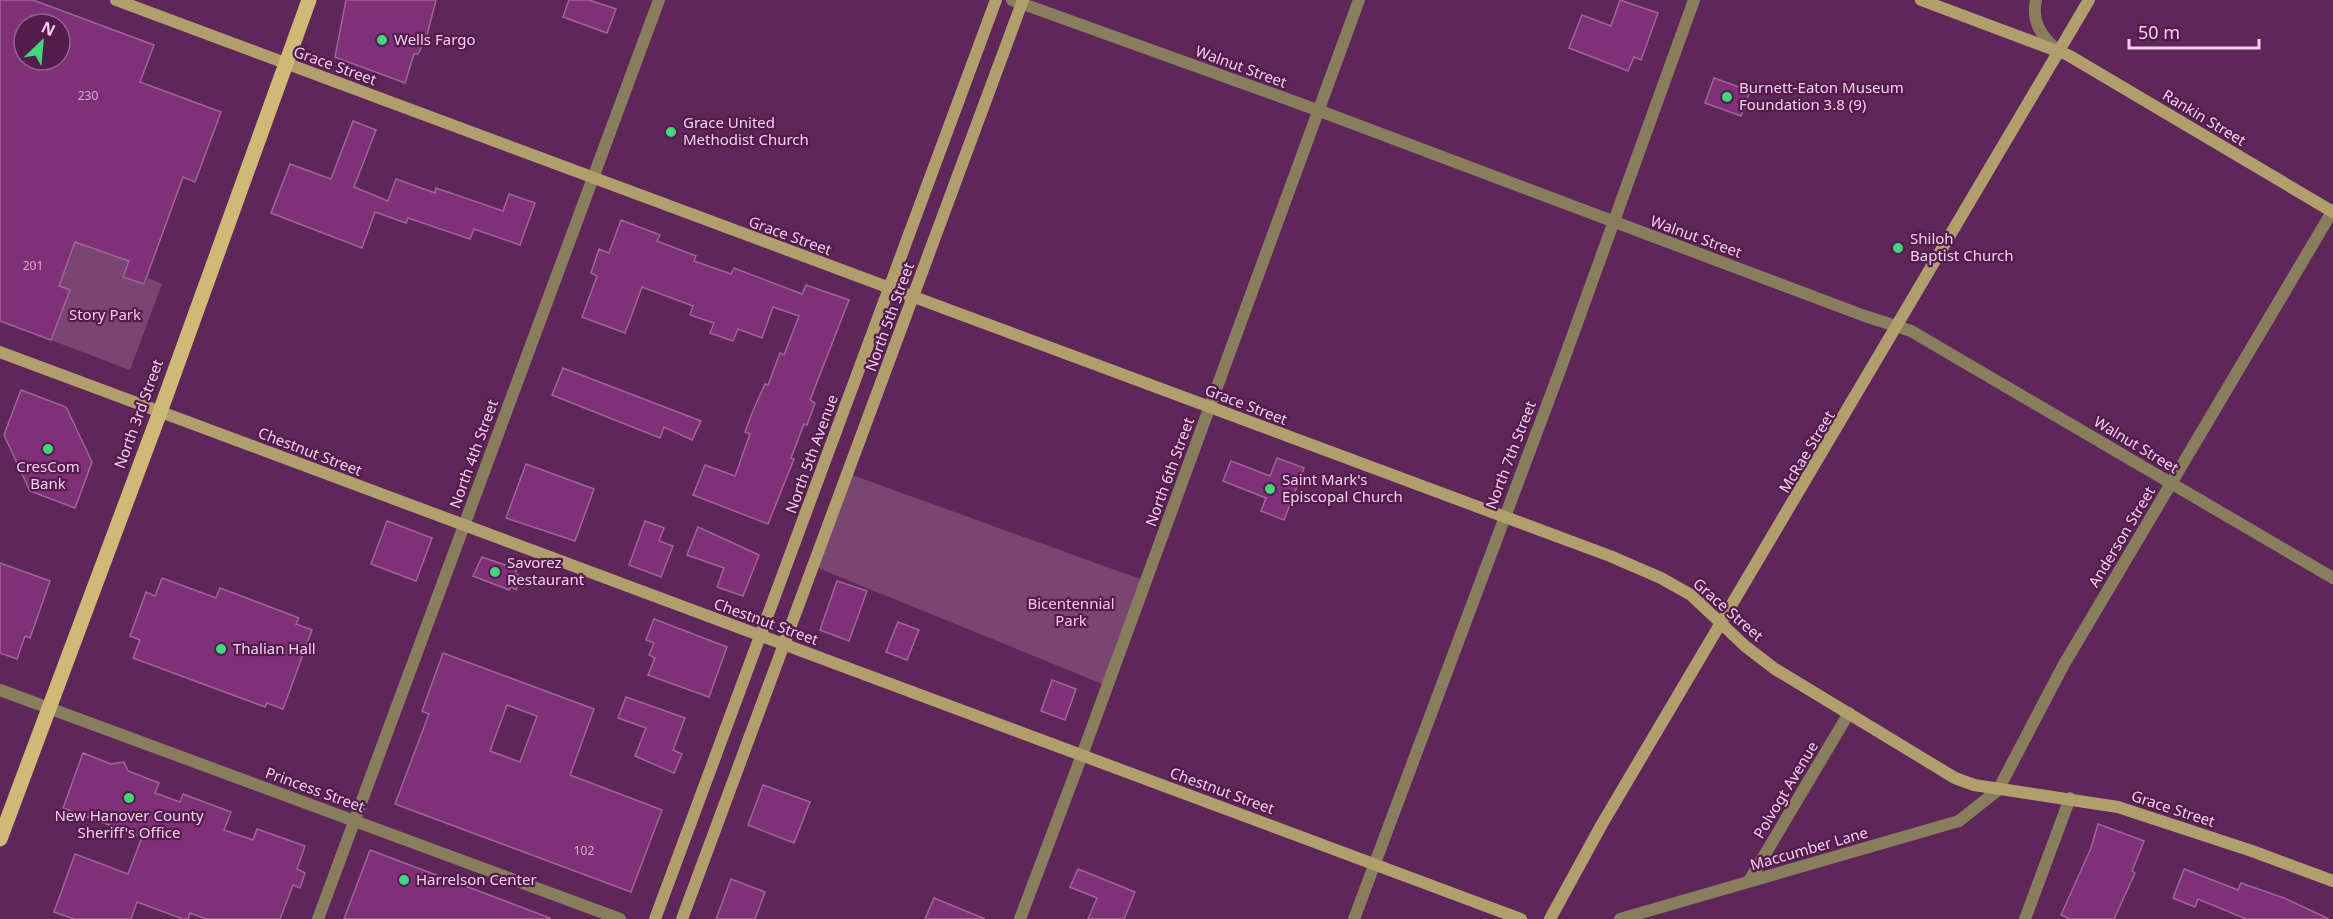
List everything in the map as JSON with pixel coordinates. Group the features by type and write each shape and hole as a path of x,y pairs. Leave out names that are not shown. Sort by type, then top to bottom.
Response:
{"main road":[{"name":"North 3rd Street","path":"0,839 160,412 309,0"}],"street":[{"name":"Grace Street","path":"116,0 1610,556 1661,578 1691,595 1723,622 1745,646 1775,669 1955,778 1998,790 2070,798 2118,807 2252,851 2333,881"},
{"name":"North 4th Street","path":"318,919 659,0"},
{"name":"North 5th Avenue","path":"655,919 996,0"},
{"name":"North 6th Street","path":"1020,919 1083,755 1359,0"},
{"name":"North 7th Street","path":"1354,919 1614,222 1694,0"},
{"name":"Rankin Street","path":"1921,0 2059,51 2333,211"},
{"path":"2036,0 2035,17 2039,32 2059,51"},
{"name":"McRae Street","path":"1550,919 1602,824 2089,0"},
{"name":"Walnut Street","path":"1019,1 1320,111 1862,315 1898,325 1992,376 2333,578"},
{"name":"North 5th Street","path":"783,645 914,296 1019,1"},
{"name":"Anderson Street","path":"1998,790 2063,666 2333,211"},
{"name":"Chestnut Street","path":"0,352 1521,919"},
{"path":"682,919 783,645"},
{"name":"Princess Street","path":"0,690 620,919"},
{"name":"Polvogt Avenue","path":"1749,881 1849,713"},
{"name":"Maccumber Lane","path":"1620,919 1959,821 1998,790"},
{"path":"2025,919 2070,798"}],"green space":[{"name":"Story Park","path":"75,242 129,261 124,277 145,285 148,278 162,284 130,370 51,340 70,290 59,286"},
{"name":"Bicentennial Park","path":"852,475 1143,580 1105,685 818,568"}],"building":[{"path":"0,0 33,0 65,12 12,12 12,72 72,72 72,15 154,45 140,82 221,112 195,182 183,177 144,284 123,277 129,261 75,242 59,286 70,290 51,340 0,321"},
{"name":"Wells Fargo","path":"346,0 436,0 427,35 418,54 414,54 405,83 335,57"},
{"path":"569,0 589,0 616,9 607,33 563,17"},
{"path":"1620,0 1658,13 1641,60 1634,57 1628,71 1569,48 1582,15 1611,26"},
{"name":"Burnett-Eaton Museum Foundation 3.8 (9)","path":"1714,78 1750,91 1741,116 1705,103"},
{"path":"353,121 376,130 354,187 388,201 396,179 435,193 436,188 503,211 509,194 535,203 520,245 474,229 470,239 408,218 406,223 375,212 362,248 271,213 290,164 331,179"},
{"path":"621,220 660,235 657,241 696,256 694,261 731,274 734,268 802,294 806,285 849,300 810,400 815,403 807,425 804,424 791,458 794,459 768,524 693,495 705,465 735,476 750,434 745,432 752,413 765,384 768,385 780,353 784,355 799,316 773,307 762,338 738,329 733,341 710,333 714,323 690,315 693,306 642,287 625,333 582,317 597,276 591,273 599,249 609,253"},
{"path":"563,368 701,421 692,440 664,427 660,438 552,395"},
{"name":"CresCom Bank","path":"21,390 66,407 92,462 75,508 30,491 4,435"},
{"name":"Saint Mark's Episcopal Church","path":"1277,458 1304,468 1284,520 1261,511 1266,498 1223,481 1231,461 1270,476"},
{"path":"526,464 594,489 575,541 506,518"},
{"path":"387,521 432,538 416,581 371,564"},
{"path":"645,521 664,528 659,541 673,546 661,577 629,565"},
{"path":"698,527 759,555 743,596 717,587 724,568 687,555"},
{"name":"Savorez Restaurant","path":"482,557 517,569 515,574 521,576 516,590 511,587 509,590 473,576"},
{"path":"0,563 50,581 30,638 25,636 17,659 0,653"},
{"name":"Thalian Hall","path":"162,578 216,598 220,588 299,618 296,624 312,630 283,709 267,703 265,707 133,658 140,640 130,636 146,592 155,596"},
{"path":"837,581 867,591 849,641 820,630"},
{"path":"654,619 727,647 709,697 648,675 655,658 649,655 654,643 646,640"},
{"path":"898,622 919,630 907,660 886,652"},
{"path":"443,653 594,709 570,775 662,810 631,892 395,804 429,714 422,711","holes":["507,705 537,716 520,762 490,751"]},
{"path":"1052,680 1076,689 1065,720 1041,711"},
{"path":"626,697 685,718 673,750 682,754 674,773 635,756 646,728 618,718"},
{"path":"83,753 111,764 124,762 128,771 159,783 155,793 180,802 183,794 231,812 224,830 253,840 257,829 305,846 297,869 305,873 300,888 293,885 280,919 206,919 190,913 188,919 183,919 137,902 131,919 74,919 54,912 75,854 128,874 142,837 63,808"},
{"path":"763,785 810,802 794,843 748,825"},
{"path":"2098,824 2144,841 2132,871 2135,873 2114,919 2070,919 2061,915 2091,848"},
{"name":"Harrelson Center","path":"370,850 550,918 550,919 344,919"},
{"path":"1078,869 1135,892 1124,919 1088,919 1097,898 1070,887"},
{"path":"2184,869 2238,890 2241,883 2284,898 2329,919 2246,919 2198,899 2195,907 2173,898"},
{"path":"731,879 765,892 755,919 716,919"},
{"path":"934,898 985,919 925,919"}],"place":[{"name":"Wells Fargo","path":"382,40"},
{"name":"Burnett-Eaton Museum Foundation 3.8 (9)","path":"1727,97"},
{"name":"Grace United Methodist Church","path":"671,132"},
{"name":"Shiloh Baptist Church","path":"1898,248"},
{"name":"CresCom Bank","path":"48,449"},
{"name":"Saint Mark's Episcopal Church","path":"1270,489"},
{"name":"Savorez Restaurant","path":"495,572"},
{"name":"Thalian Hall","path":"221,649"},
{"name":"New Hanover County Sheriff's Office","path":"129,798"},
{"name":"Harrelson Center","path":"404,880"}]}
